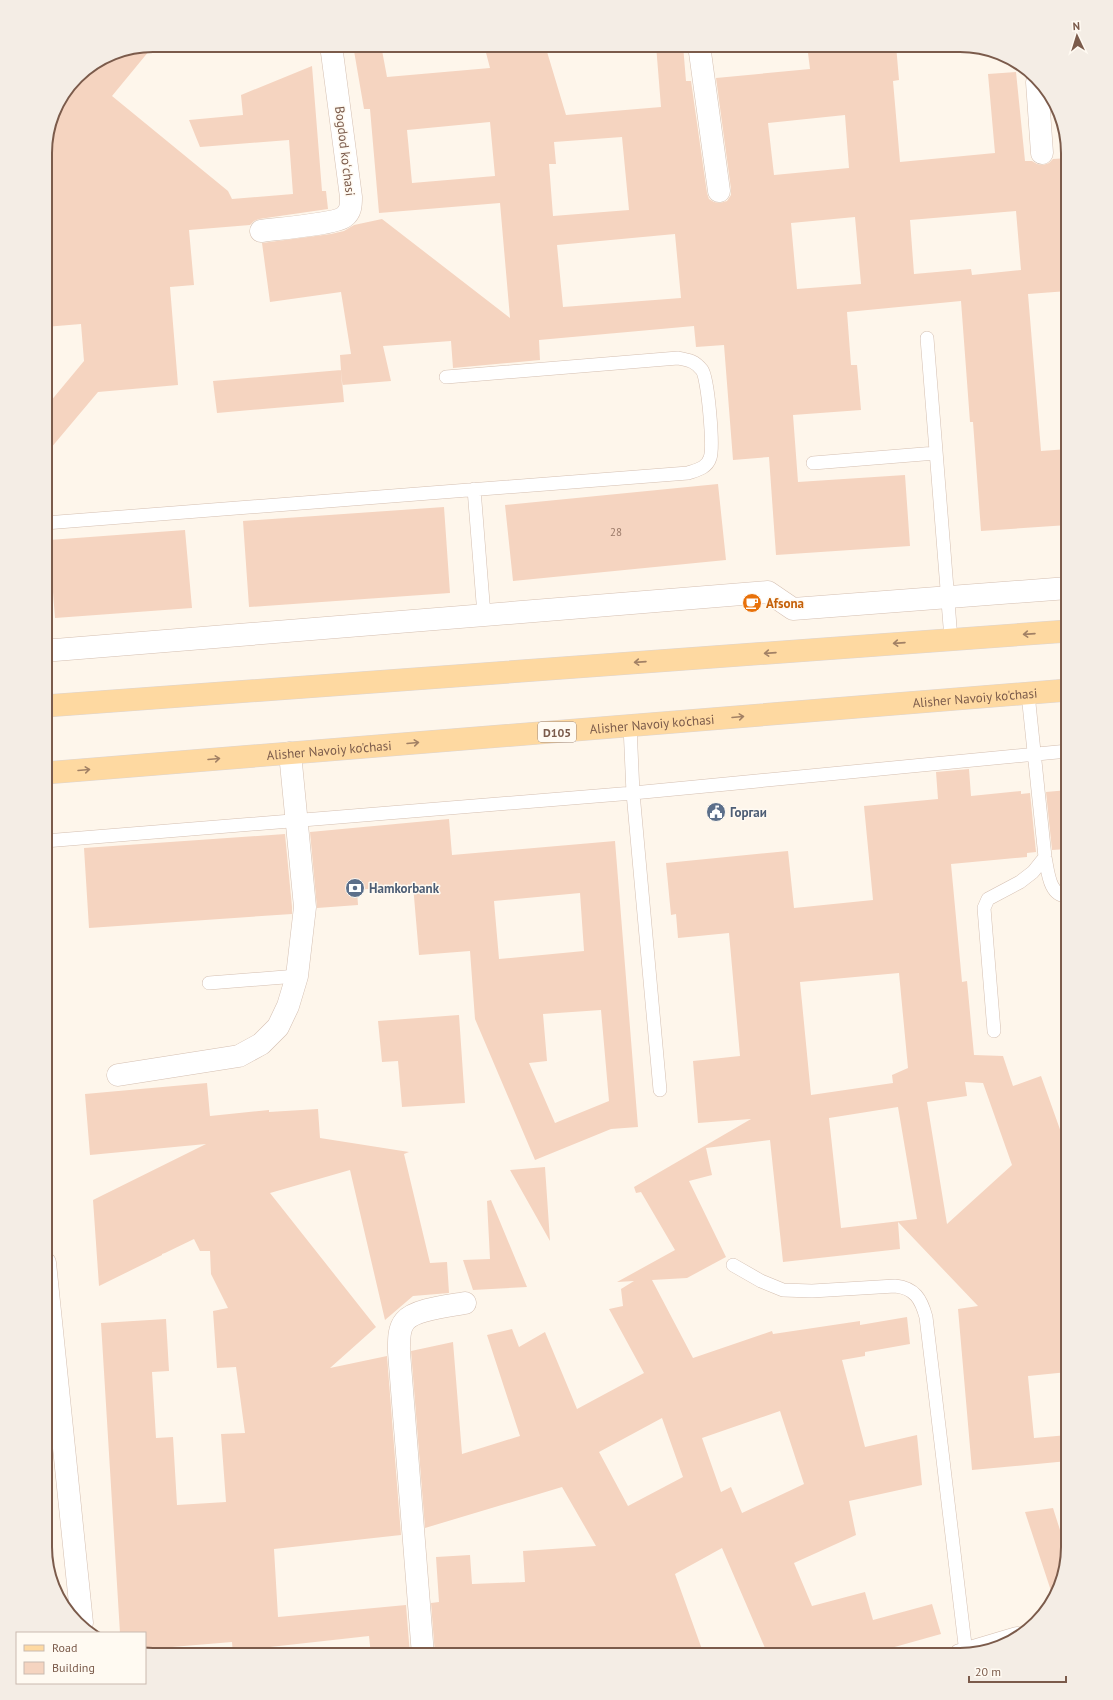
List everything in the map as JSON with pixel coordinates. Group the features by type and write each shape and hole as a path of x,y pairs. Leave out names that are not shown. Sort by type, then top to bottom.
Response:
{"main road":[{"path":"52,705 1061,631"},
{"name":"Alisher Navoiy ko'chasi","path":"52,772 1061,691"}],"street":[{"name":"Bogdod koʻchasi","path":"260,231 332,222 344,217 351,208 352,197 332,52"},
{"path":"700,52 718,191"},
{"path":"1037,88 1042,153"},
{"path":"52,650 768,592 793,609 1061,589"},
{"path":"118,1075 239,1056 261,1044 278,1027 288,1006 297,976 304,907 290,753"},
{"path":"422,1648 398,1352 399,1334 405,1321 417,1312 465,1303"},
{"path":"52,1331 81,1617"}],"lane":[{"path":"927,338 950,639"},
{"path":"52,522 688,473 702,468 710,459 711,444 707,385 703,371 693,360 678,358 446,377"},
{"path":"813,463 936,453"},
{"path":"474,489 484,615"},
{"path":"1028,694 1033,754 1045,857 1050,882 1056,892 1061,894"},
{"path":"630,726 633,793 660,1090"},
{"path":"52,840 633,793 1061,752"},
{"path":"994,1031 984,908 988,899 1020,882 1033,872 1045,857"},
{"path":"209,983 297,976"},
{"path":"733,1265 761,1282 783,1290 812,1291 895,1286 906,1287 915,1294 922,1305 926,1317 965,1648"}],"building":[{"path":"148,52 112,96 228,191 232,199 293,194 289,140 200,147 189,120 243,115 241,95 312,66 322,191 326,191 328,209 259,219 250,225 189,230 194,285 170,287 178,385 98,392 52,447 52,400 84,361 81,324 52,326 52,146 55,127 62,108 77,86 97,69 120,57"},
{"path":"354,52 382,52 387,77 490,68 486,52 547,52 566,115 661,107 657,52 684,52 686,81 691,81 707,193 709,199 720,203 727,201 731,195 731,189 716,78 810,69 808,52 897,52 899,80 893,81 900,162 995,153 988,74 1016,72 1025,161 1032,161 1043,165 1049,163 1053,159 1061,158 1061,292 1028,294 1041,451 1061,450 1061,525 981,531 973,422 970,422 961,301 847,312 851,365 857,365 861,410 793,415 798,482 905,475 910,546 776,555 769,457 733,460 724,345 696,347 694,326 539,340 540,360 453,368 451,341 383,346 391,381 342,385 340,355 351,354 341,292 270,302 262,243 331,234 344,231 354,225 382,219 510,318 500,203 379,213 370,109 364,109","holes":["845,115 849,168 774,175 768,123","490,122 495,176 412,183 407,130","622,137 629,210 553,216 549,164 556,164 554,142","1016,211 1021,270 972,275 971,269 914,274 910,220","855,217 861,284 797,289 791,223","675,234 681,298 563,307 557,245"]},
{"path":"341,370 344,402 217,413 213,381"},
{"path":"718,484 726,560 513,581 505,505"},
{"path":"444,507 450,593 249,607 243,521"},
{"path":"185,530 192,608 55,618 52,579 52,540"},
{"path":"969,769 971,796 1021,791 1021,794 1030,793 1036,852 1027,853 1027,857 951,864 962,982 967,981 974,1055 1003,1056 1013,1086 1041,1076 1061,1132 1061,1373 1028,1376 1034,1438 1061,1436 1061,1462 972,1470 958,1309 978,1306 898,1222 900,1249 783,1262 770,1140 706,1148 712,1175 689,1181 726,1257 687,1278 652,1280 693,1358 772,1331 773,1334 860,1321 860,1325 907,1317 910,1344 865,1352 865,1356 842,1360 865,1447 917,1435 922,1485 849,1501 856,1535 794,1563 812,1606 865,1592 873,1620 932,1604 941,1634 891,1648 765,1648 722,1548 675,1574 701,1648 434,1648 431,1603 439,1602 436,1557 470,1555 472,1584 525,1582 523,1551 596,1546 562,1487 425,1528 411,1351 453,1342 462,1454 520,1436 487,1335 512,1329 519,1347 545,1332 577,1409 644,1373 609,1309 623,1306 621,1289 634,1281 617,1282 675,1250 641,1192 636,1193 634,1187 751,1119 698,1123 693,1061 740,1056 729,933 678,938 676,914 671,915 666,863 788,851 794,908 873,900 864,806 938,799 936,772","holes":["899,973 908,1068 892,1075 893,1083 811,1095 800,982","965,1082 983,1083 1012,1165 947,1224 927,1102 967,1096","898,1107 917,1219 841,1228 829,1118","780,1411 804,1484 742,1513 731,1487 721,1492 702,1438","662,1418 683,1477 628,1506 599,1452"]},
{"path":"1061,791 1061,849 1052,850 1046,792"},
{"path":"449,819 452,855 615,841 638,1127 611,1129 535,1160 475,1019 470,951 419,955 413,885 357,890 358,905 317,908 310,832","holes":["580,893 584,951 499,959 494,901","601,1010 609,1101 555,1123 529,1063 547,1061 543,1014"]},
{"path":"285,834 292,914 89,928 84,848"},
{"path":"459,1015 465,1103 402,1107 398,1061 382,1062 378,1021"},
{"path":"207,1083 210,1116 269,1110 269,1112 318,1109 320,1138 409,1152 404,1154 430,1263 447,1262 449,1293 413,1296 385,1320 350,1170 270,1193 376,1327 330,1368 387,1356 401,1535 274,1549 278,1617 406,1605 409,1648 370,1648 369,1636 270,1648 232,1648 232,1642 172,1648 146,1648 146,1632 120,1632 101,1323 166,1319 169,1371 152,1372 156,1438 173,1437 177,1505 226,1502 221,1434 245,1433 236,1367 217,1368 213,1311 228,1308 211,1274 210,1251 200,1251 194,1239 99,1286 93,1200 206,1144 90,1155 85,1094"},
{"path":"545,1167 550,1241 510,1170"},
{"path":"491,1200 527,1287 473,1290 463,1260 490,1259 487,1201"},
{"path":"1053,1508 1061,1533 1061,1547 1058,1573 1051,1590 1025,1512"}],"place":[{"name":"Afsona","path":"752,603"},
{"name":"Горгаи","path":"716,812"},
{"name":"Hamkorbank","path":"355,888"}]}
